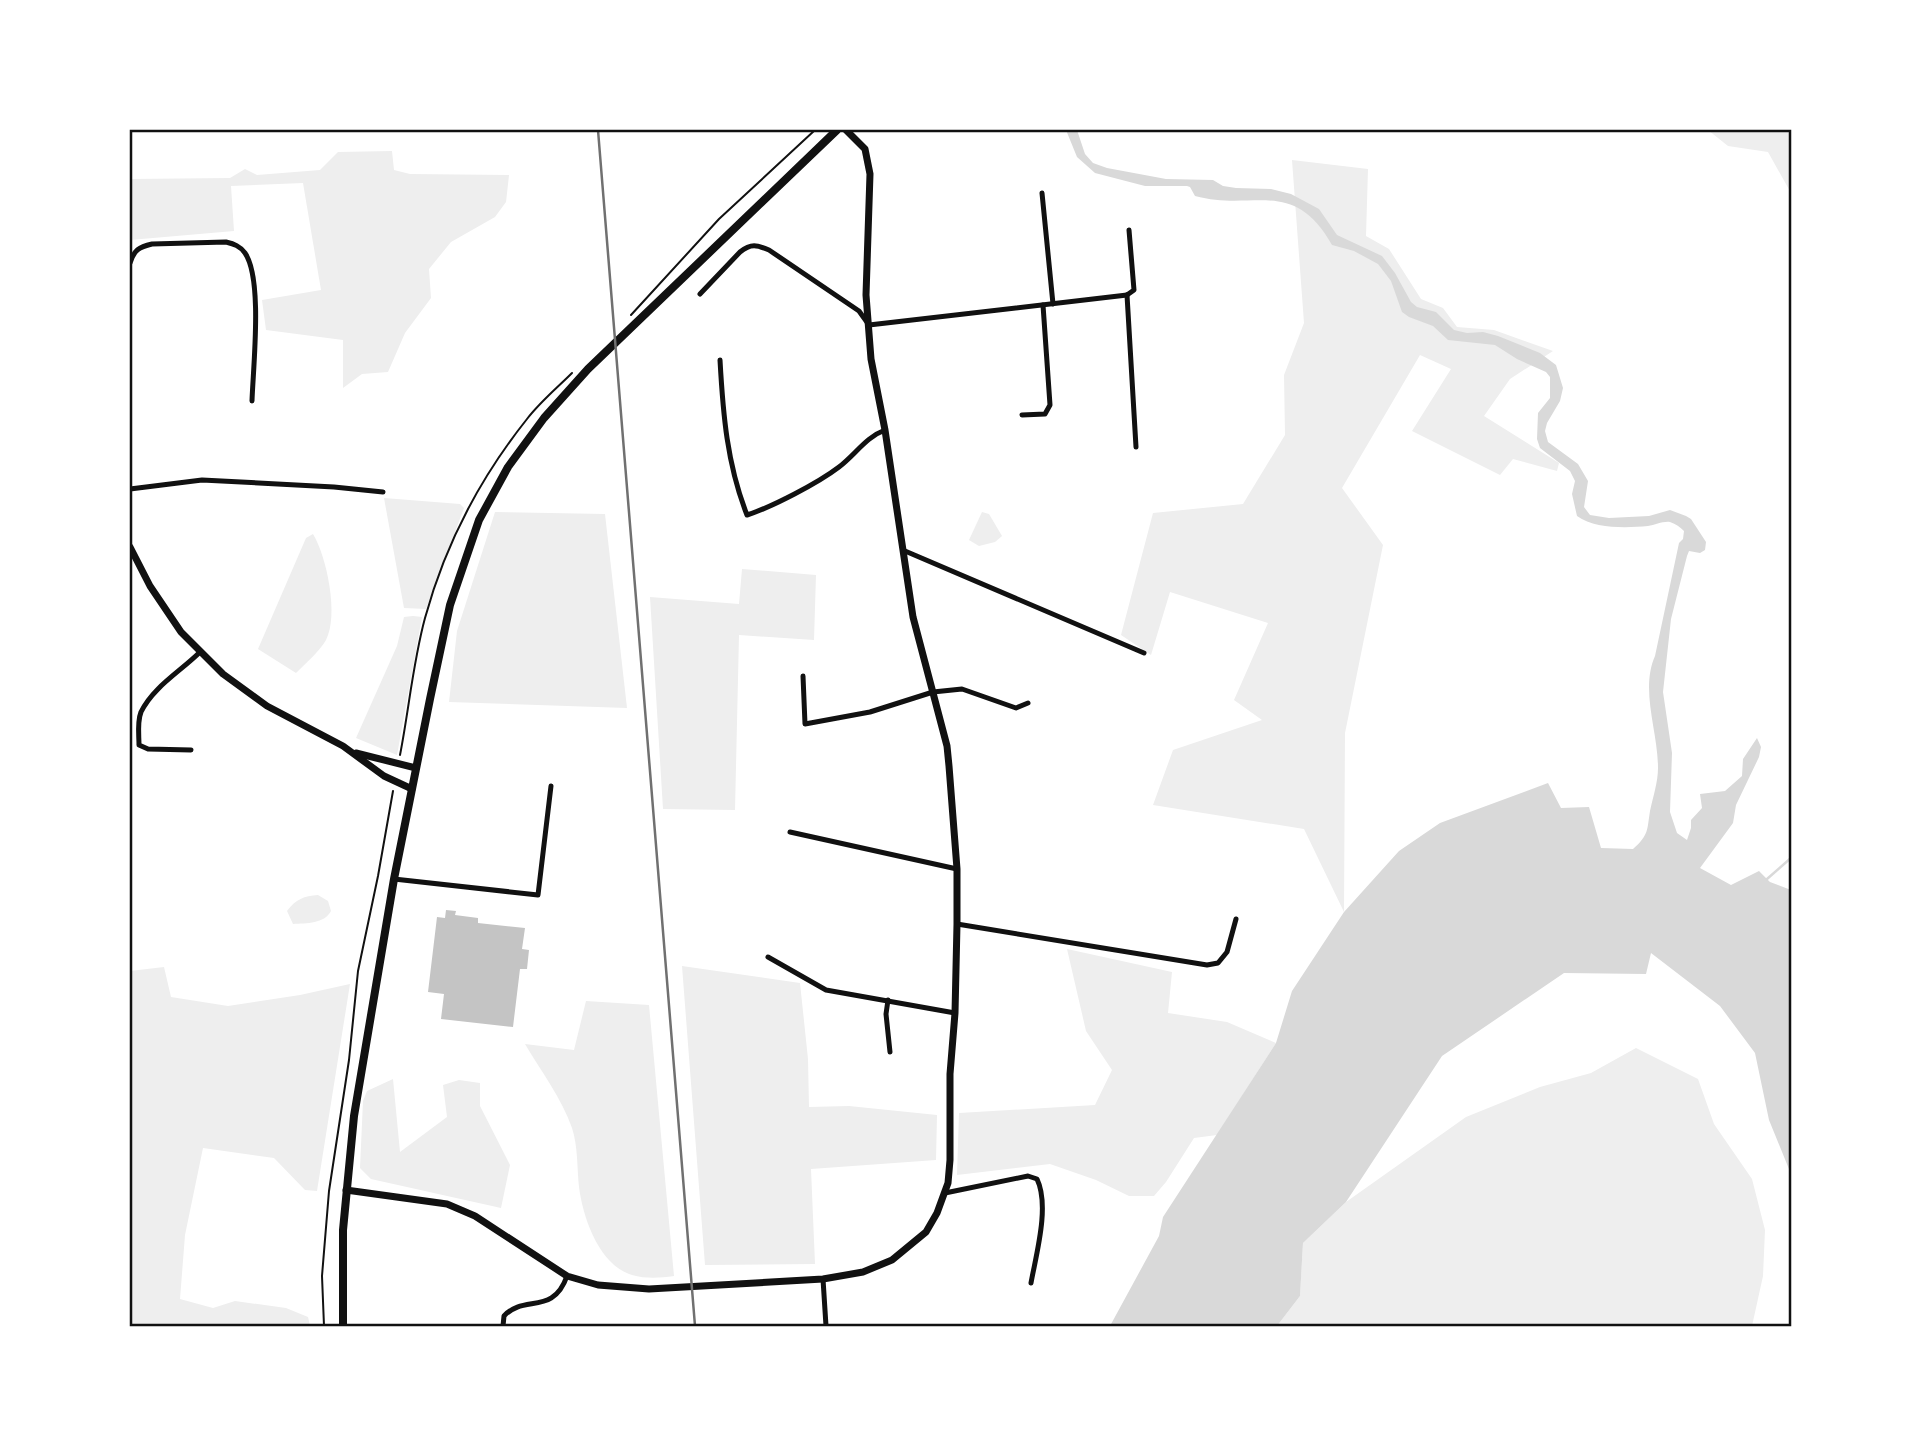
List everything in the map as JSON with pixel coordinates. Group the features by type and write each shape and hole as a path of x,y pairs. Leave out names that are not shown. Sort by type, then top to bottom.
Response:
{"main road":[{"path":"343,1326 342,1271 346,1190 354,1116 394,879 416,768 450,606 479,520 508,467 544,418 588,369 639,314 837,130"}],"street":[{"path":"346,1190 447,1204 475,1216 567,1276 598,1285 649,1289 822,1279 863,1272 892,1260 926,1232 945,1193 950,1160 950,1074 955,1013 957,924 957,869 949,766 916,630 885,430 871,359 866,295 870,173 865,149 846,130"},
{"path":"1042,192 1053,304"},
{"path":"869,324 1128,295 1134,290 1129,230"},
{"path":"130,263 133,252 152,244 226,242 237,245 244,251 252,273 255,301 252,401"},
{"path":"700,294 740,252 747,246 756,245 769,250 859,311 869,324"},
{"path":"1128,295 1136,447"},
{"path":"1022,415 1045,414 1050,405 1043,305"},
{"path":"720,360 724,426 731,466 747,515 763,510 838,467 876,433 885,430"},
{"path":"130,489 202,480 383,492"},
{"path":"130,547 150,586 181,632 223,674 267,706 352,752 384,776 412,789"},
{"path":"905,551 1144,653"},
{"path":"191,750 148,749 139,745 139,720 141,711 167,680 200,652"},
{"path":"803,676 805,724 870,712 933,692 962,689 1016,708 1028,703"},
{"path":"352,752 416,768"},
{"path":"394,879 538,895 551,786"},
{"path":"790,832 957,869"},
{"path":"957,924 1207,965 1218,963 1227,952 1236,919"},
{"path":"768,957 826,990 955,1013"},
{"path":"888,1000 886,1014 890,1052"},
{"path":"945,1193 1028,1176 1037,1179 1042,1200 1040,1235 1031,1283"},
{"path":"503,1326 504,1316 509,1310 551,1299 559,1293 567,1276"},
{"path":"822,1279 826,1326"}],"path":[{"path":"639,314 719,219 815,130"},
{"path":"324,1326 322,1276 328,1191 349,1060 358,971 391,798"}],"shaded area":[{"path":"1066,130 1077,130 1085,154 1093,163 1107,168 1166,179 1213,180 1223,186 1236,188 1271,189 1291,194 1319,209 1337,235 1382,256 1411,302 1417,307 1436,312 1454,330 1498,336 1540,353 1556,365 1563,388 1560,401 1545,431 1548,442 1578,464 1588,481 1584,507 1590,515 1609,518 1649,516 1670,510 1691,519 1706,542 1705,550 1700,553 1689,551 1671,619 1663,692 1672,753 1670,812 1677,833 1687,840 1691,820 1702,808 1700,794 1725,791 1742,776 1743,759 1757,738 1761,747 1759,757 1736,805 1733,823 1700,868 1731,885 1759,871 1770,882 1791,890 1791,1174 1769,1120 1755,1053 1720,1006 1651,953 1646,974 1564,973 1442,1056 1346,1202 1303,1243 1300,1296 1277,1326 1110,1326 1159,1236 1163,1217 1276,1043 1292,991 1344,912 1399,851 1440,823 1548,783 1561,808 1589,807 1601,848 1633,849 1645,836 1658,773 1649,683 1679,543 1683,539 1684,531 1670,522 1639,527 1611,527 1577,516 1572,494 1575,481 1570,471 1540,448 1537,439 1538,413 1550,398 1550,377 1546,372 1495,345 1448,340 1433,326 1409,317 1402,312 1391,281 1378,264 1354,251 1332,245 1317,224 1302,210 1287,203 1271,201 1216,200 1195,196 1187,186 1145,186 1095,173 1077,157"},
{"path":"1708,130 1787,130 1791,137 1791,193 1768,152 1728,146"},
{"path":"392,151 394,170 410,174 509,175 506,202 495,217 451,242 429,269 431,298 405,333 388,372 362,374 343,388 343,340 266,330 262,300 321,290 303,183 231,186 234,231 130,240 130,179 230,178 245,169 257,175 320,170 338,152"},
{"path":"1292,160 1368,169 1366,236 1389,249 1421,299 1443,308 1457,327 1494,330 1553,351 1510,379 1484,416 1559,463 1557,471 1513,459 1500,475 1412,431 1451,369 1420,355 1342,488 1383,545 1345,733 1344,912 1304,829 1153,805 1173,750 1262,720 1234,700 1268,623 1170,592 1151,655 1121,635 1153,513 1243,504 1285,435 1284,375 1304,323"},
{"path":"384,498 460,504 464,508 426,609 404,608"},
{"path":"495,512 605,514 627,708 449,702 457,631"},
{"path":"982,512 989,514 1002,536 995,542 979,546 969,540"},
{"path":"313,534 323,557 330,587 330,629 316,653 296,673 258,649 306,538"},
{"path":"742,569 816,575 814,640 739,635 735,810 663,809 650,597 739,604"},
{"path":"404,617 422,617 397,755 356,738 397,646"},
{"path":"318,895 328,901 331,911 328,915 315,922 293,924 287,911 290,907 301,899"},
{"path":"1067,949 1172,972 1168,1013 1227,1022 1276,1043 1217,1135 1194,1138 1154,1196 1129,1196 1096,1180 1050,1164 957,1175 959,1113 1095,1105 1112,1070 1086,1031"},
{"path":"682,966 800,983 808,1059 809,1107 849,1106 937,1115 936,1160 811,1169 815,1264 705,1265"},
{"path":"164,967 171,997 228,1006 350,984 317,1191 305,1190 274,1158 203,1148 185,1235 180,1299 213,1308 235,1301 286,1308 308,1317 310,1326 130,1326 130,971"},
{"path":"586,1001 649,1005 674,1276 653,1278 632,1275 620,1270 602,1251 584,1212 574,1135 568,1117 525,1044 574,1050"},
{"path":"1636,1048 1698,1079 1714,1124 1752,1179 1765,1230 1763,1276 1752,1326 1277,1326 1300,1296 1303,1243 1346,1202 1466,1117 1540,1087 1591,1073"},
{"path":"393,1079 400,1152 447,1117 443,1085 459,1080 480,1083 480,1106 510,1165 501,1208 371,1179 360,1168 363,1101 367,1091"}],"building":[{"path":"446,910 456,911 455,915 478,918 478,923 525,928 522,949 529,950 527,969 520,969 513,1027 441,1019 444,994 428,992 437,917 445,918"}],"waterway":[{"path":"1767,879 1792,857"}],"railway":[{"path":"598,130 695,1326"}]}
